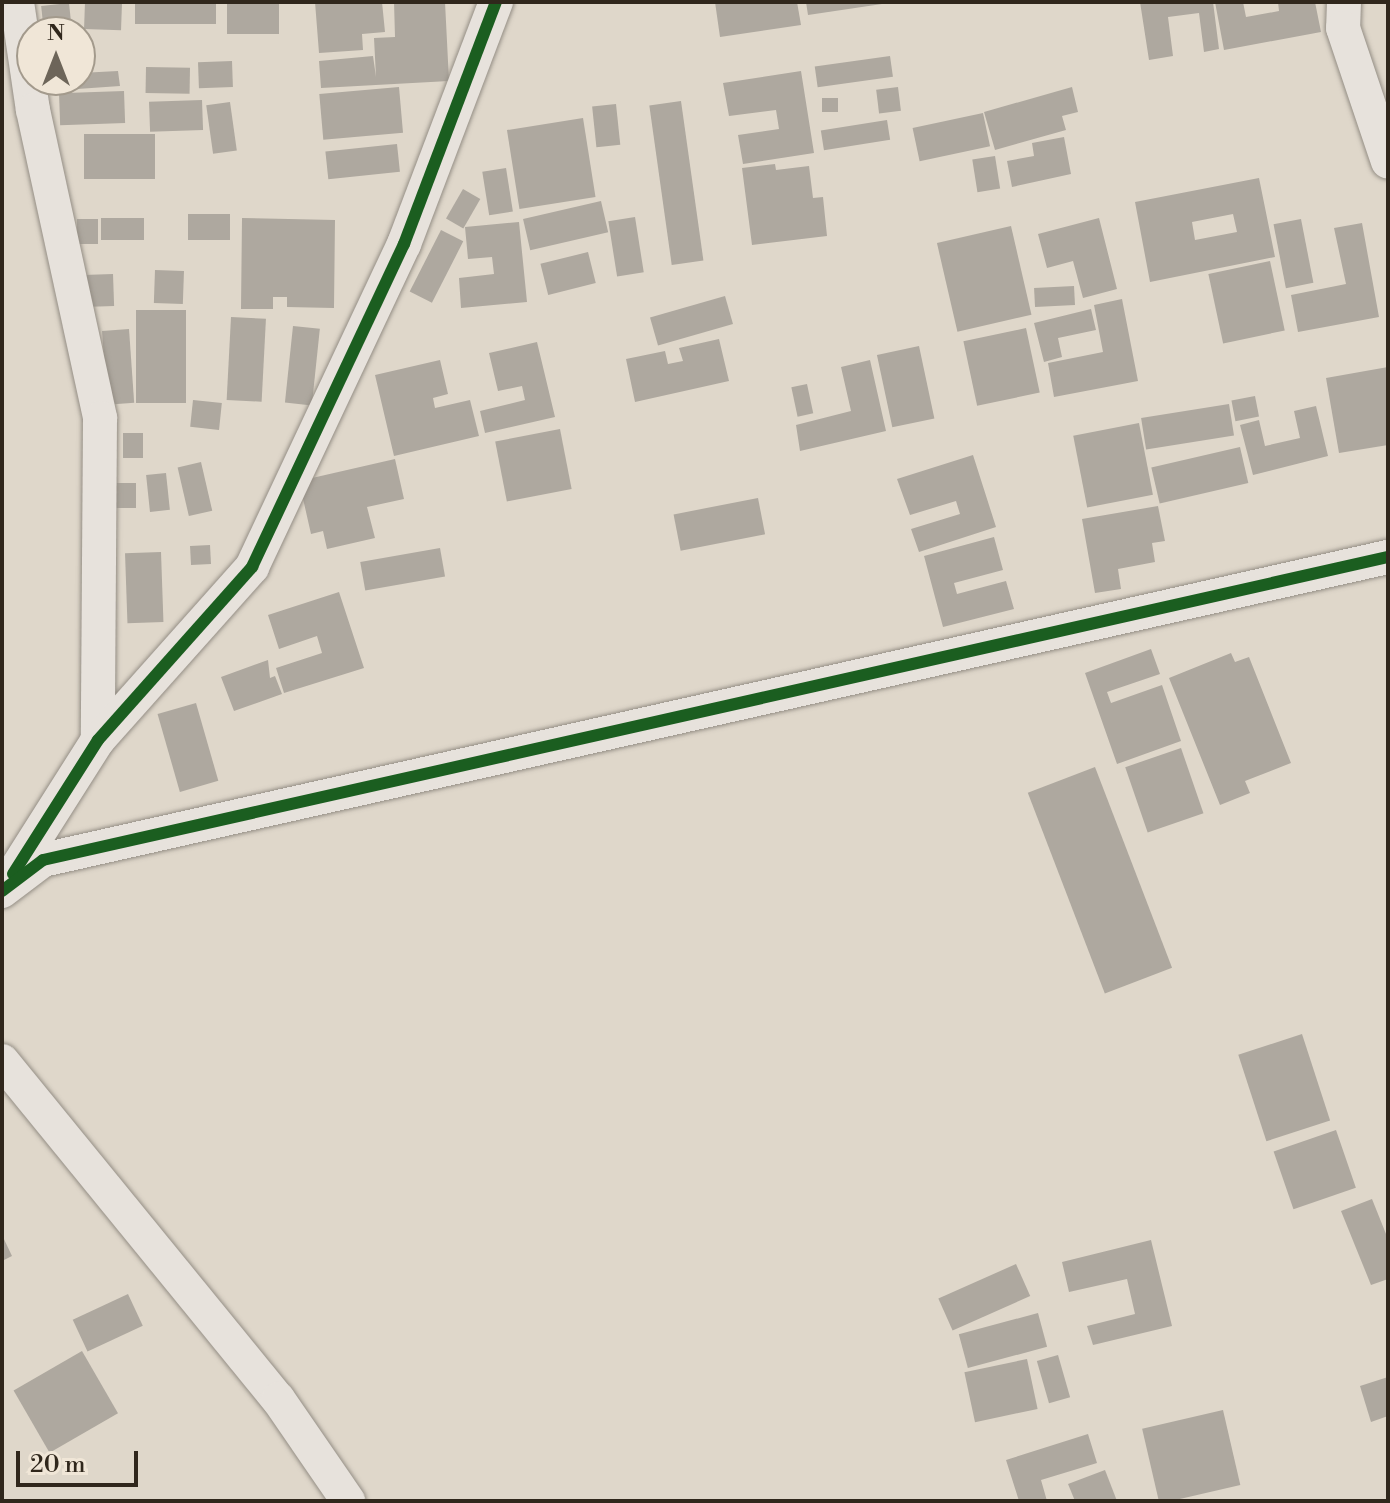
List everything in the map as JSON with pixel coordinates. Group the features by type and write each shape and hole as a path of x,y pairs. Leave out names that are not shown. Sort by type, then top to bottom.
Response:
{"street":[{"path":"17,2 33,110 100,418 98,740"},
{"path":"2,891 98,740 252,567 404,244 496,2"},
{"path":"1344,2 1343,28 1388,162"},
{"path":"2,891 43,860 1388,557"},
{"path":"2,1061 278,1399 348,1501"}],"building":[{"path":"85,2 122,3 121,30 96,29 96,16 85,16"},
{"path":"135,2 216,2 216,24 135,24"},
{"path":"227,2 279,2 279,34 227,34"},
{"path":"315,2 382,2 385,32 362,34 363,50 319,53"},
{"path":"394,2 445,2 449,81 321,88 319,61 373,56 376,77 374,38 395,37"},
{"path":"715,2 797,2 801,25 720,37"},
{"path":"806,2 882,2 882,4 808,15"},
{"path":"1140,2 1213,2 1219,49 1204,52 1199,13 1168,17 1173,56 1149,60"},
{"path":"1215,2 1243,2 1246,17 1279,11 1278,2 1315,2 1321,32 1224,50"},
{"path":"69,3 70,16 42,16 41,6"},
{"path":"890,56 893,77 818,87 815,67"},
{"path":"232,61 233,87 199,88 198,62"},
{"path":"146,67 190,68 190,94 146,93"},
{"path":"118,71 120,86 96,88 96,72"},
{"path":"801,71 814,153 743,164 738,135 779,129 776,110 729,116 723,83"},
{"path":"399,87 403,133 323,140 319,94"},
{"path":"898,87 901,111 879,114 876,90"},
{"path":"1072,87 1078,112 1062,116 1066,130 995,150 984,112"},
{"path":"124,91 125,123 60,125 59,96 96,96 96,92"},
{"path":"822,98 838,98 838,112 822,112"},
{"path":"202,100 203,130 150,132 149,102"},
{"path":"681,101 703,260 672,265 649,105"},
{"path":"230,102 237,151 213,154 206,105"},
{"path":"616,104 620,145 596,147 592,107"},
{"path":"983,113 990,146 920,161 913,128"},
{"path":"583,118 596,197 519,209 507,130"},
{"path":"887,120 890,140 824,150 821,130"},
{"path":"84,134 155,134 155,179 84,179"},
{"path":"1064,137 1071,174 1012,187 1007,161 1034,156 1032,143"},
{"path":"397,144 400,172 328,179 325,152"},
{"path":"995,156 1000,189 977,192 972,160"},
{"path":"775,164 776,170 809,166 813,198 823,197 827,236 752,245 742,168"},
{"path":"506,168 513,211 489,215 482,172"},
{"path":"1259,178 1275,257 1150,282 1135,202","holes":["1233,214 1237,232 1195,240 1192,222"]},
{"path":"463,189 480,199 463,228 446,218"},
{"path":"601,201 608,232 530,250 523,219"},
{"path":"188,214 230,214 230,240 188,240"},
{"path":"635,217 644,272 617,277 608,221"},
{"path":"101,218 144,218 144,240 101,240"},
{"path":"242,218 335,220 334,308 287,307 287,297 273,297 273,309 241,309"},
{"path":"1099,218 1117,289 1083,298 1073,261 1047,268 1038,234"},
{"path":"77,219 98,219 98,244 77,244"},
{"path":"1301,219 1313,283 1286,288 1274,224"},
{"path":"519,222 527,302 461,308 459,278 494,274 492,257 468,259 465,227"},
{"path":"1362,223 1379,317 1298,332 1291,295 1346,284 1334,228"},
{"path":"1011,226 1031,315 957,332 937,243"},
{"path":"441,230 463,241 432,303 410,291"},
{"path":"588,252 596,283 548,295 540,264"},
{"path":"1270,261 1285,330 1223,344 1208,274"},
{"path":"155,270 184,271 183,304 154,303"},
{"path":"113,274 114,306 84,307 83,275"},
{"path":"1074,286 1075,305 1035,307 1034,288"},
{"path":"725,296 733,324 658,345 650,317"},
{"path":"1122,299 1138,381 1054,397 1048,363 1103,352 1094,305"},
{"path":"1091,309 1096,330 1058,338 1062,357 1044,362 1034,323"},
{"path":"136,310 186,310 186,403 136,403"},
{"path":"231,317 266,319 262,402 227,400"},
{"path":"293,326 320,329 312,405 285,403"},
{"path":"1026,328 1040,393 977,406 963,341"},
{"path":"129,329 134,403 107,405 102,331"},
{"path":"719,339 729,381 635,402 626,359 665,351 668,364 683,361 679,348"},
{"path":"537,342 555,417 485,433 480,411 525,400 522,386 498,391 489,353"},
{"path":"919,346 934,418 892,427 877,355"},
{"path":"440,360 448,394 433,398 435,408 470,400 479,436 394,456 375,375"},
{"path":"870,360 886,431 800,451 796,425 851,411 841,367"},
{"path":"1388,367 1388,445 1339,453 1326,378"},
{"path":"807,384 813,413 798,417 791,387"},
{"path":"1255,396 1259,417 1235,421 1231,401"},
{"path":"193,400 222,403 219,430 190,427"},
{"path":"1229,404 1234,436 1146,450 1141,418"},
{"path":"1316,406 1328,456 1253,475 1240,425 1259,420 1265,446 1300,438 1294,411"},
{"path":"1139,423 1153,495 1087,507 1073,436"},
{"path":"560,429 572,489 507,501 495,442"},
{"path":"123,433 143,433 143,458 123,458"},
{"path":"1240,447 1248,483 1160,504 1151,467"},
{"path":"973,455 996,527 919,552 911,529 960,514 956,501 910,515 897,479"},
{"path":"395,459 404,499 367,507 375,538 327,549 323,531 311,534 299,481"},
{"path":"201,462 212,511 189,516 178,467"},
{"path":"166,473 170,510 150,512 146,475"},
{"path":"116,483 136,483 136,508 116,508"},
{"path":"758,498 765,534 681,551 674,514"},
{"path":"1158,506 1165,541 1152,543 1155,562 1118,569 1121,589 1095,593 1082,519"},
{"path":"994,537 1003,570 954,583 957,594 1006,581 1014,609 943,627 924,556"},
{"path":"210,545 211,564 191,565 190,546"},
{"path":"440,548 445,577 365,591 360,562"},
{"path":"161,552 163,622 127,623 125,553"},
{"path":"339,592 364,668 284,693 276,668 322,653 317,636 279,649 268,615"},
{"path":"1151,649 1160,674 1107,692 1111,703 1162,685 1181,741 1117,764 1085,673"},
{"path":"1231,653 1235,662 1249,657 1291,763 1245,781 1250,793 1220,805 1169,678"},
{"path":"268,660 270,678 275,676 282,694 234,711 221,677"},
{"path":"196,703 218,781 180,792 158,714"},
{"path":"1181,748 1203,813 1148,832 1125,767"},
{"path":"1095,767 1172,968 1105,994 1028,793"},
{"path":"1302,1034 1330,1121 1266,1141 1238,1055"},
{"path":"1336,1130 1356,1188 1293,1209 1274,1151"},
{"path":"1372,1199 1388,1239 1388,1279 1371,1285 1341,1211"},
{"path":"2,1235 12,1256 2,1261"},
{"path":"1151,1240 1172,1326 1093,1345 1087,1326 1135,1314 1127,1279 1069,1292 1062,1262"},
{"path":"1016,1264 1030,1296 953,1331 938,1299"},
{"path":"128,1294 143,1326 88,1352 73,1320"},
{"path":"1038,1313 1047,1347 968,1368 959,1334"},
{"path":"82,1351 118,1413 50,1453 14,1390"},
{"path":"1058,1355 1070,1397 1049,1403 1037,1361"},
{"path":"1027,1359 1038,1409 975,1422 964,1372"},
{"path":"1388,1377 1388,1416 1371,1422 1360,1386"},
{"path":"1223,1410 1240,1485 1159,1501 1142,1429"},
{"path":"1088,1434 1097,1463 1041,1480 1047,1501 1019,1501 1006,1460"},
{"path":"1105,1470 1117,1501 1075,1501 1068,1484"}],"cycle path":[{"path":"13,874 98,740 252,567 404,244 496,2"},
{"path":"2,891 43,860 1388,557"}]}
